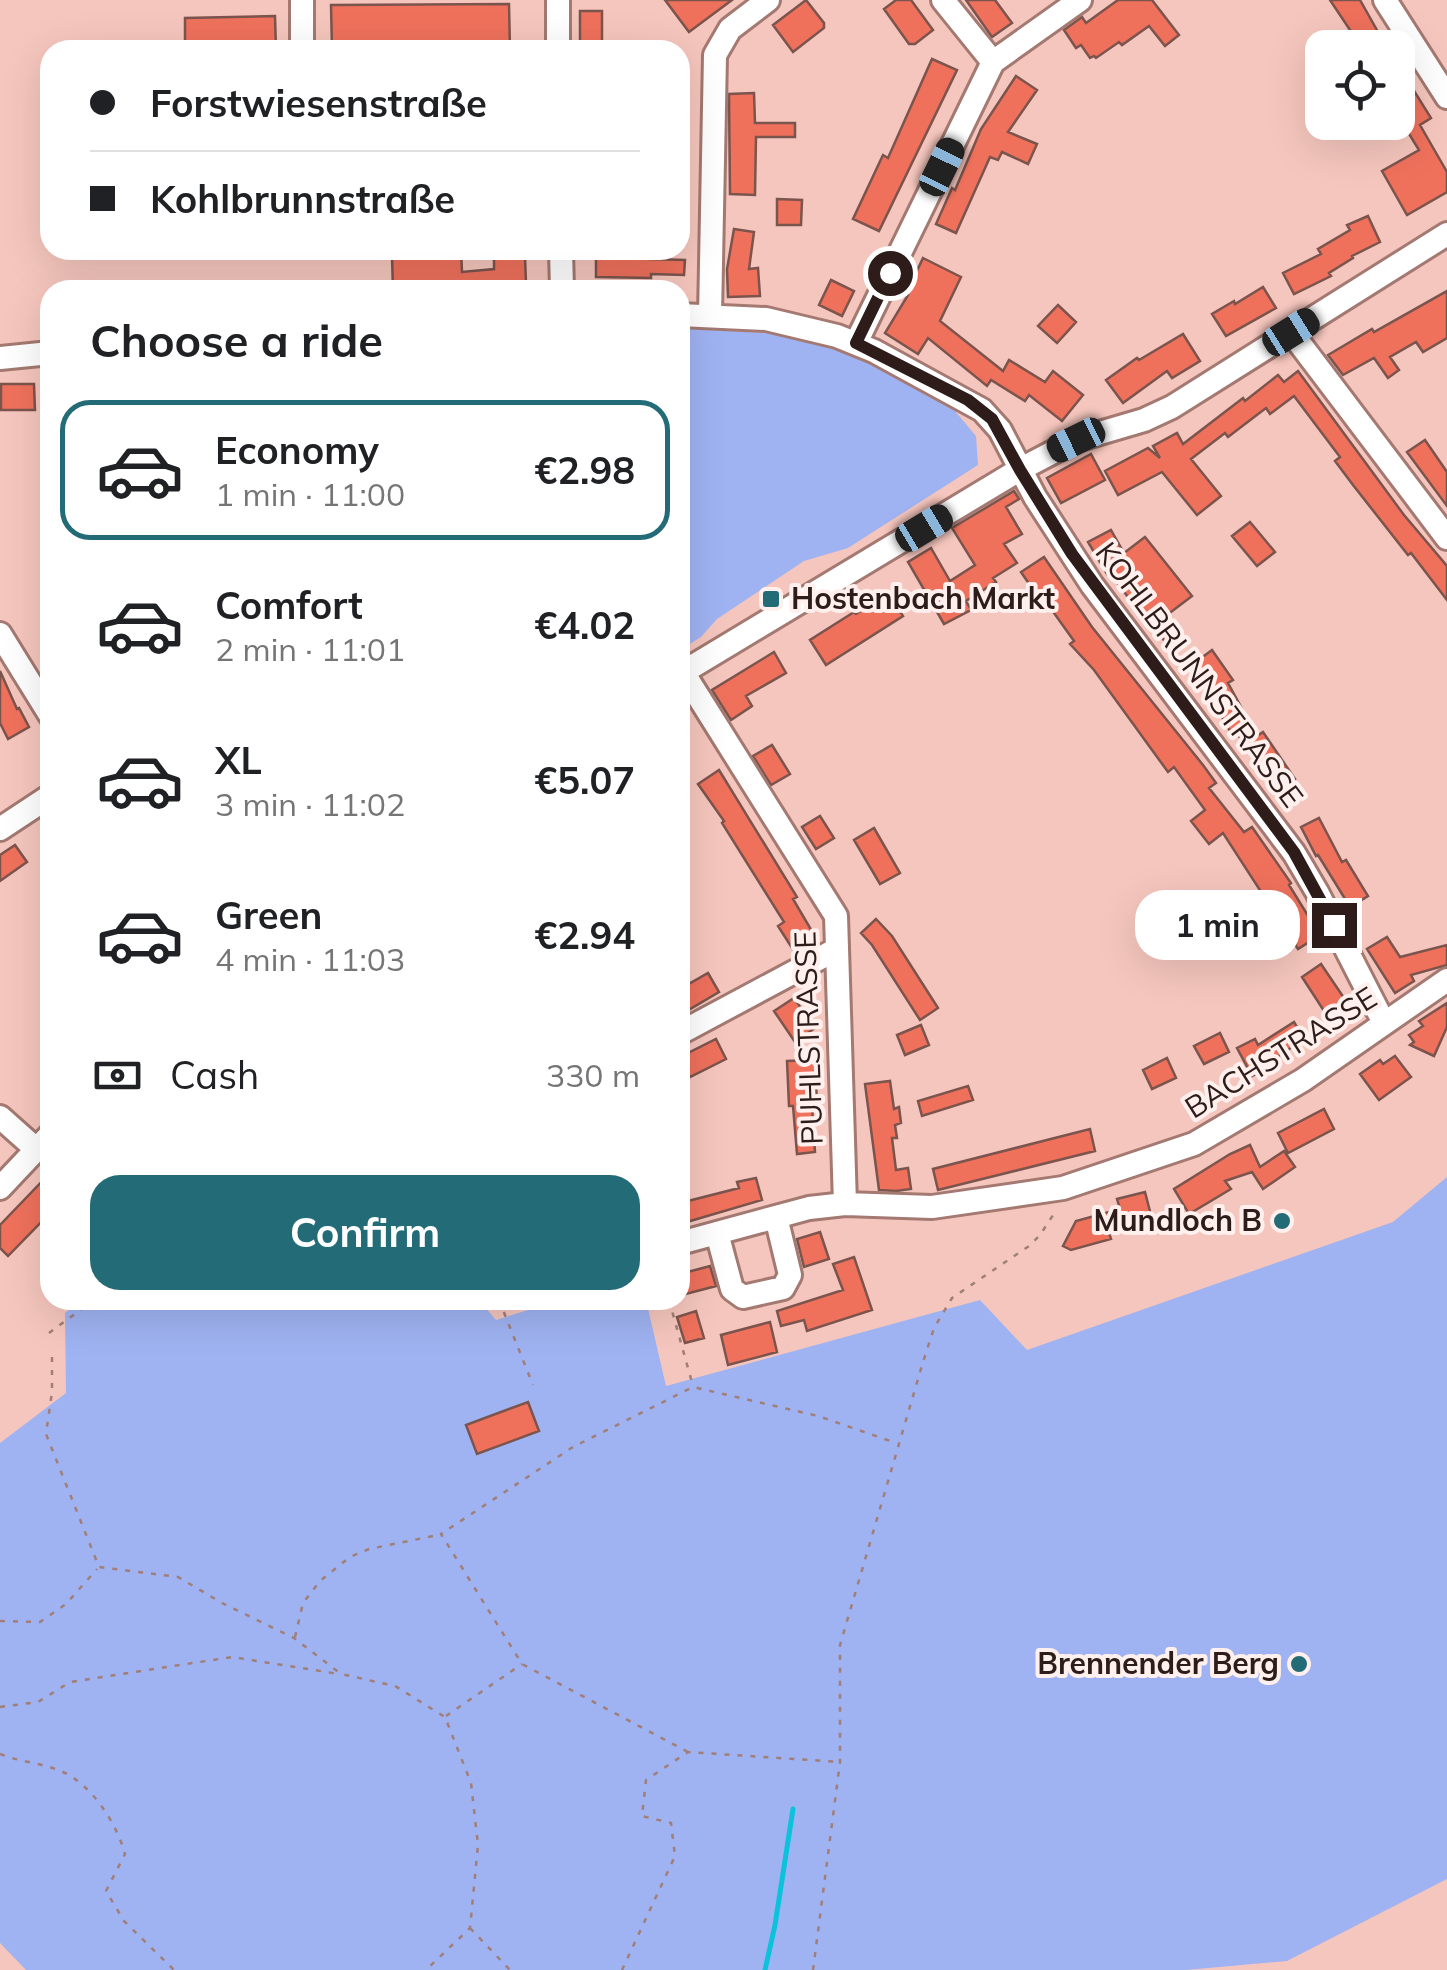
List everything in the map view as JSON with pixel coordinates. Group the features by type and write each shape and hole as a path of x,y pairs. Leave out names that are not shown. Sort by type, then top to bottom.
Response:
{"street":[{"path":"302,0 302,40"},
{"path":"558,0 558,40"},
{"path":"710,316 716,56 730,29 768,0"},
{"path":"943,0 992,62"},
{"path":"856,343 992,62 1080,0"},
{"path":"1386,0 1447,98"},
{"path":"690,668 1020,470 1076,440 1144,420 1172,407 1447,234"},
{"name":"KOHLBRUNNSTRASSE","path":"690,315 766,319 856,343 982,410 1000,430 1020,470 1092,585 1294,852 1384,1023"},
{"path":"1291,332 1447,538"},
{"path":"0,358 40,354"},
{"path":"0,634 40,696"},
{"name":"PUHLSTRASSE","path":"690,686 836,916 845,1204"},
{"path":"0,829 40,803"},
{"path":"690,1028 837,949"},
{"name":"BACHSTRASSE","path":"690,1240 810,1208 845,1204 932,1206 1063,1188 1194,1144 1303,1080 1447,980"},
{"path":"0,1118 40,1140"},
{"path":"0,1188 40,1145"},
{"path":"718,1233 732,1289 743,1297 783,1288 790,1275 776,1217"}],"path":[{"path":"813,1970 840,1762 840,1645 934,1328 952,1298 1029,1246 1056,1212 1063,1188"},
{"path":"48,1333 80,1310"},
{"path":"503,1310 533,1385"},
{"path":"672,1310 693,1387"},
{"path":"52,1357 46,1434 100,1567"},
{"path":"294,1638 304,1603 320,1581 350,1556 369,1548 441,1534 573,1447 693,1387 818,1416 899,1444"},
{"path":"441,1534 522,1664 688,1752 840,1762"},
{"path":"0,1621 40,1622 66,1604 100,1567"},
{"path":"100,1567 178,1577 294,1638 340,1674"},
{"path":"0,1707 38,1702 70,1682 232,1656 395,1686 445,1716 471,1782 478,1845 470,1928 426,1970"},
{"path":"445,1716 522,1664"},
{"path":"622,1970 675,1856 670,1824 642,1816 646,1780 688,1752"},
{"path":"0,1754 61,1771 78,1780 112,1819 125,1854 106,1891 124,1920 174,1970"},
{"path":"470,1928 510,1970"}],"shaded area":[{"path":"690,329 779,334 853,354 955,411 976,436 978,465 848,548 804,561 717,619 690,644"},
{"path":"1447,1177 1447,1879 1287,1961 1186,1970 26,1970 0,1943 0,1443 66,1393 65,1313 69,1310 488,1310 496,1320 528,1310 648,1310 666,1386 980,1300 1027,1350 1393,1222"}],"building":[{"path":"665,0 732,0 689,32"},
{"path":"806,0 824,28 793,52 773,25"},
{"path":"896,0 911,0 933,30 915,44 909,44 884,9"},
{"path":"966,0 995,0 1012,23 992,37"},
{"path":"1118,0 1152,0 1179,35 1165,46 1149,26 1122,45 1119,42 1090,58 1081,45 1076,48 1064,30 1082,17 1086,23"},
{"path":"1330,0 1360,0 1377,30 1350,30"},
{"path":"509,4 510,40 332,40 331,5"},
{"path":"580,11 602,11 602,40 580,40"},
{"path":"275,16 276,40 185,40 185,18"},
{"path":"932,59 957,70 879,231 853,219 883,155 888,158"},
{"path":"1016,76 1037,90 1008,132 1037,144 1028,164 1002,152 998,160 990,157 956,233 936,224 981,129"},
{"path":"1415,92 1431,118 1420,125 1447,172 1447,192 1407,215 1382,171 1419,150 1413,140"},
{"path":"754,93 755,123 795,123 795,137 756,137 755,195 730,194 729,94"},
{"path":"777,199 802,200 801,225 777,225"},
{"path":"1368,216 1380,242 1352,256 1329,273 1331,276 1294,294 1283,273 1321,254 1318,249 1350,230 1347,225"},
{"path":"734,229 754,232 749,269 758,268 760,296 728,297 727,269"},
{"path":"923,258 961,277 940,321 1003,371 1009,360 1045,382 1053,371 1083,395 1062,421 1029,395 1025,401 991,380 987,386 928,338 918,354 885,333 908,295"},
{"path":"392,260 461,260 462,272 494,269 494,260 525,260 526,280 393,280"},
{"path":"596,260 685,260 684,275 596,277"},
{"path":"831,280 854,291 842,316 819,305"},
{"path":"1263,287 1276,308 1226,336 1212,314"},
{"path":"1447,291 1447,338 1423,352 1416,342 1390,357 1399,370 1388,378 1374,358 1343,375 1328,355 1372,329 1374,332"},
{"path":"1058,305 1076,322 1057,343 1038,326"},
{"path":"1183,334 1200,361 1172,378 1167,371 1123,403 1106,380"},
{"path":"1298,371 1404,515 1447,566 1447,600 1335,461 1340,457 1294,396 1270,414 1266,408 1228,437 1225,433 1191,459 1221,496 1197,515 1162,472 1118,495 1105,471 1148,448 1160,458 1153,446 1177,433 1183,444 1278,375 1284,382"},
{"path":"1,384 34,384 35,410 1,410"},
{"path":"1425,440 1447,472 1447,506 1407,452"},
{"path":"1091,454 1105,480 1061,503 1047,478"},
{"path":"1014,491 1019,499 1006,507 1022,534 1004,544 1017,563 966,601 971,610 944,624 908,562 931,548 950,581 975,565 952,528"},
{"path":"1250,522 1275,552 1257,566 1232,536"},
{"path":"1111,530 1124,553 1145,537 1192,596 1167,615 1187,643 1173,653 1146,615 1142,617 1110,572 1107,574 1088,542"},
{"path":"1044,557 1092,627 1216,783 1209,788 1244,832 1252,827 1291,883 1320,935 1298,949 1223,833 1209,844 1191,821 1205,810 1174,767 1168,772 1094,670 1070,644 1074,641 1021,572"},
{"path":"888,593 903,616 826,665 810,640"},
{"path":"1212,650 1233,680 1228,683 1257,736 1263,732 1295,779 1277,792 1234,729 1230,731 1189,667"},
{"path":"774,652 786,673 746,696 752,706 731,720 712,690"},
{"path":"0,671 29,727 8,739 0,723"},
{"path":"772,745 790,774 771,785 753,756"},
{"path":"719,770 797,897 793,899 816,938 794,951 778,926 784,922 698,784"},
{"path":"820,816 834,838 816,849 802,827"},
{"path":"1319,818 1342,862 1346,860 1368,896 1350,907 1301,827"},
{"path":"874,828 900,873 880,884 854,840"},
{"path":"15,845 27,862 0,881 0,855"},
{"path":"876,919 892,936 938,1008 920,1020 861,933"},
{"path":"1387,937 1400,957 1447,945 1447,965 1411,975 1414,981 1395,993 1367,949"},
{"path":"1321,964 1346,1001 1326,1014 1302,977"},
{"path":"708,973 719,992 690,1009 690,983"},
{"path":"794,998 815,1028 795,1042 774,1011"},
{"path":"1447,1003 1447,1027 1434,1056 1410,1045 1414,1042 1409,1035 1423,1026 1419,1021"},
{"path":"1294,1022 1304,1039 1252,1076 1237,1048 1255,1039 1258,1045"},
{"path":"921,1025 929,1045 905,1055 897,1035"},
{"path":"1220,1033 1229,1052 1204,1064 1194,1046"},
{"path":"716,1039 726,1059 690,1077 690,1052"},
{"path":"1395,1056 1411,1077 1379,1100 1360,1074 1380,1060 1383,1064"},
{"path":"1167,1058 1176,1078 1152,1089 1143,1070"},
{"path":"815,1060 815,1152 797,1154 787,1061"},
{"path":"890,1081 894,1109 899,1107 901,1123 895,1125 897,1138 892,1138 896,1170 908,1168 911,1189 896,1191 879,1190 865,1084"},
{"path":"968,1086 973,1100 922,1116 918,1101"},
{"path":"1324,1109 1334,1129 1288,1153 1278,1133"},
{"path":"1090,1129 1095,1151 938,1190 933,1169"},
{"path":"1250,1145 1260,1167 1284,1151 1295,1167 1263,1189 1252,1172 1225,1181 1231,1189 1189,1214 1174,1189"},
{"path":"756,1178 762,1200 690,1221 690,1200 739,1188 737,1182"},
{"path":"40,1183 40,1223 8,1256 0,1248 0,1225"},
{"path":"1145,1192 1152,1219 1108,1230 1111,1239 1071,1250 1063,1246 1076,1221 1120,1209 1117,1199"},
{"path":"820,1232 829,1259 804,1267 797,1239"},
{"path":"854,1257 872,1310 807,1331 804,1320 781,1326 777,1311 843,1290 833,1264"},
{"path":"710,1266 716,1286 690,1293 690,1271"},
{"path":"696,1311 704,1338 685,1343 677,1317"},
{"path":"770,1322 777,1352 728,1365 721,1335"},
{"path":"528,1402 539,1431 477,1454 466,1425"}],"waterway":[{"path":"765,1970 793,1809"}],"place":[{"name":"Hostenbach Markt","path":"771,599"},
{"name":"Mundloch B","path":"1282,1221"},
{"name":"Brennender Berg","path":"1299,1664"}],"route":[{"path":"890,273 856,343 968,400 992,419 1092,585 1294,852 1334,925"}]}
